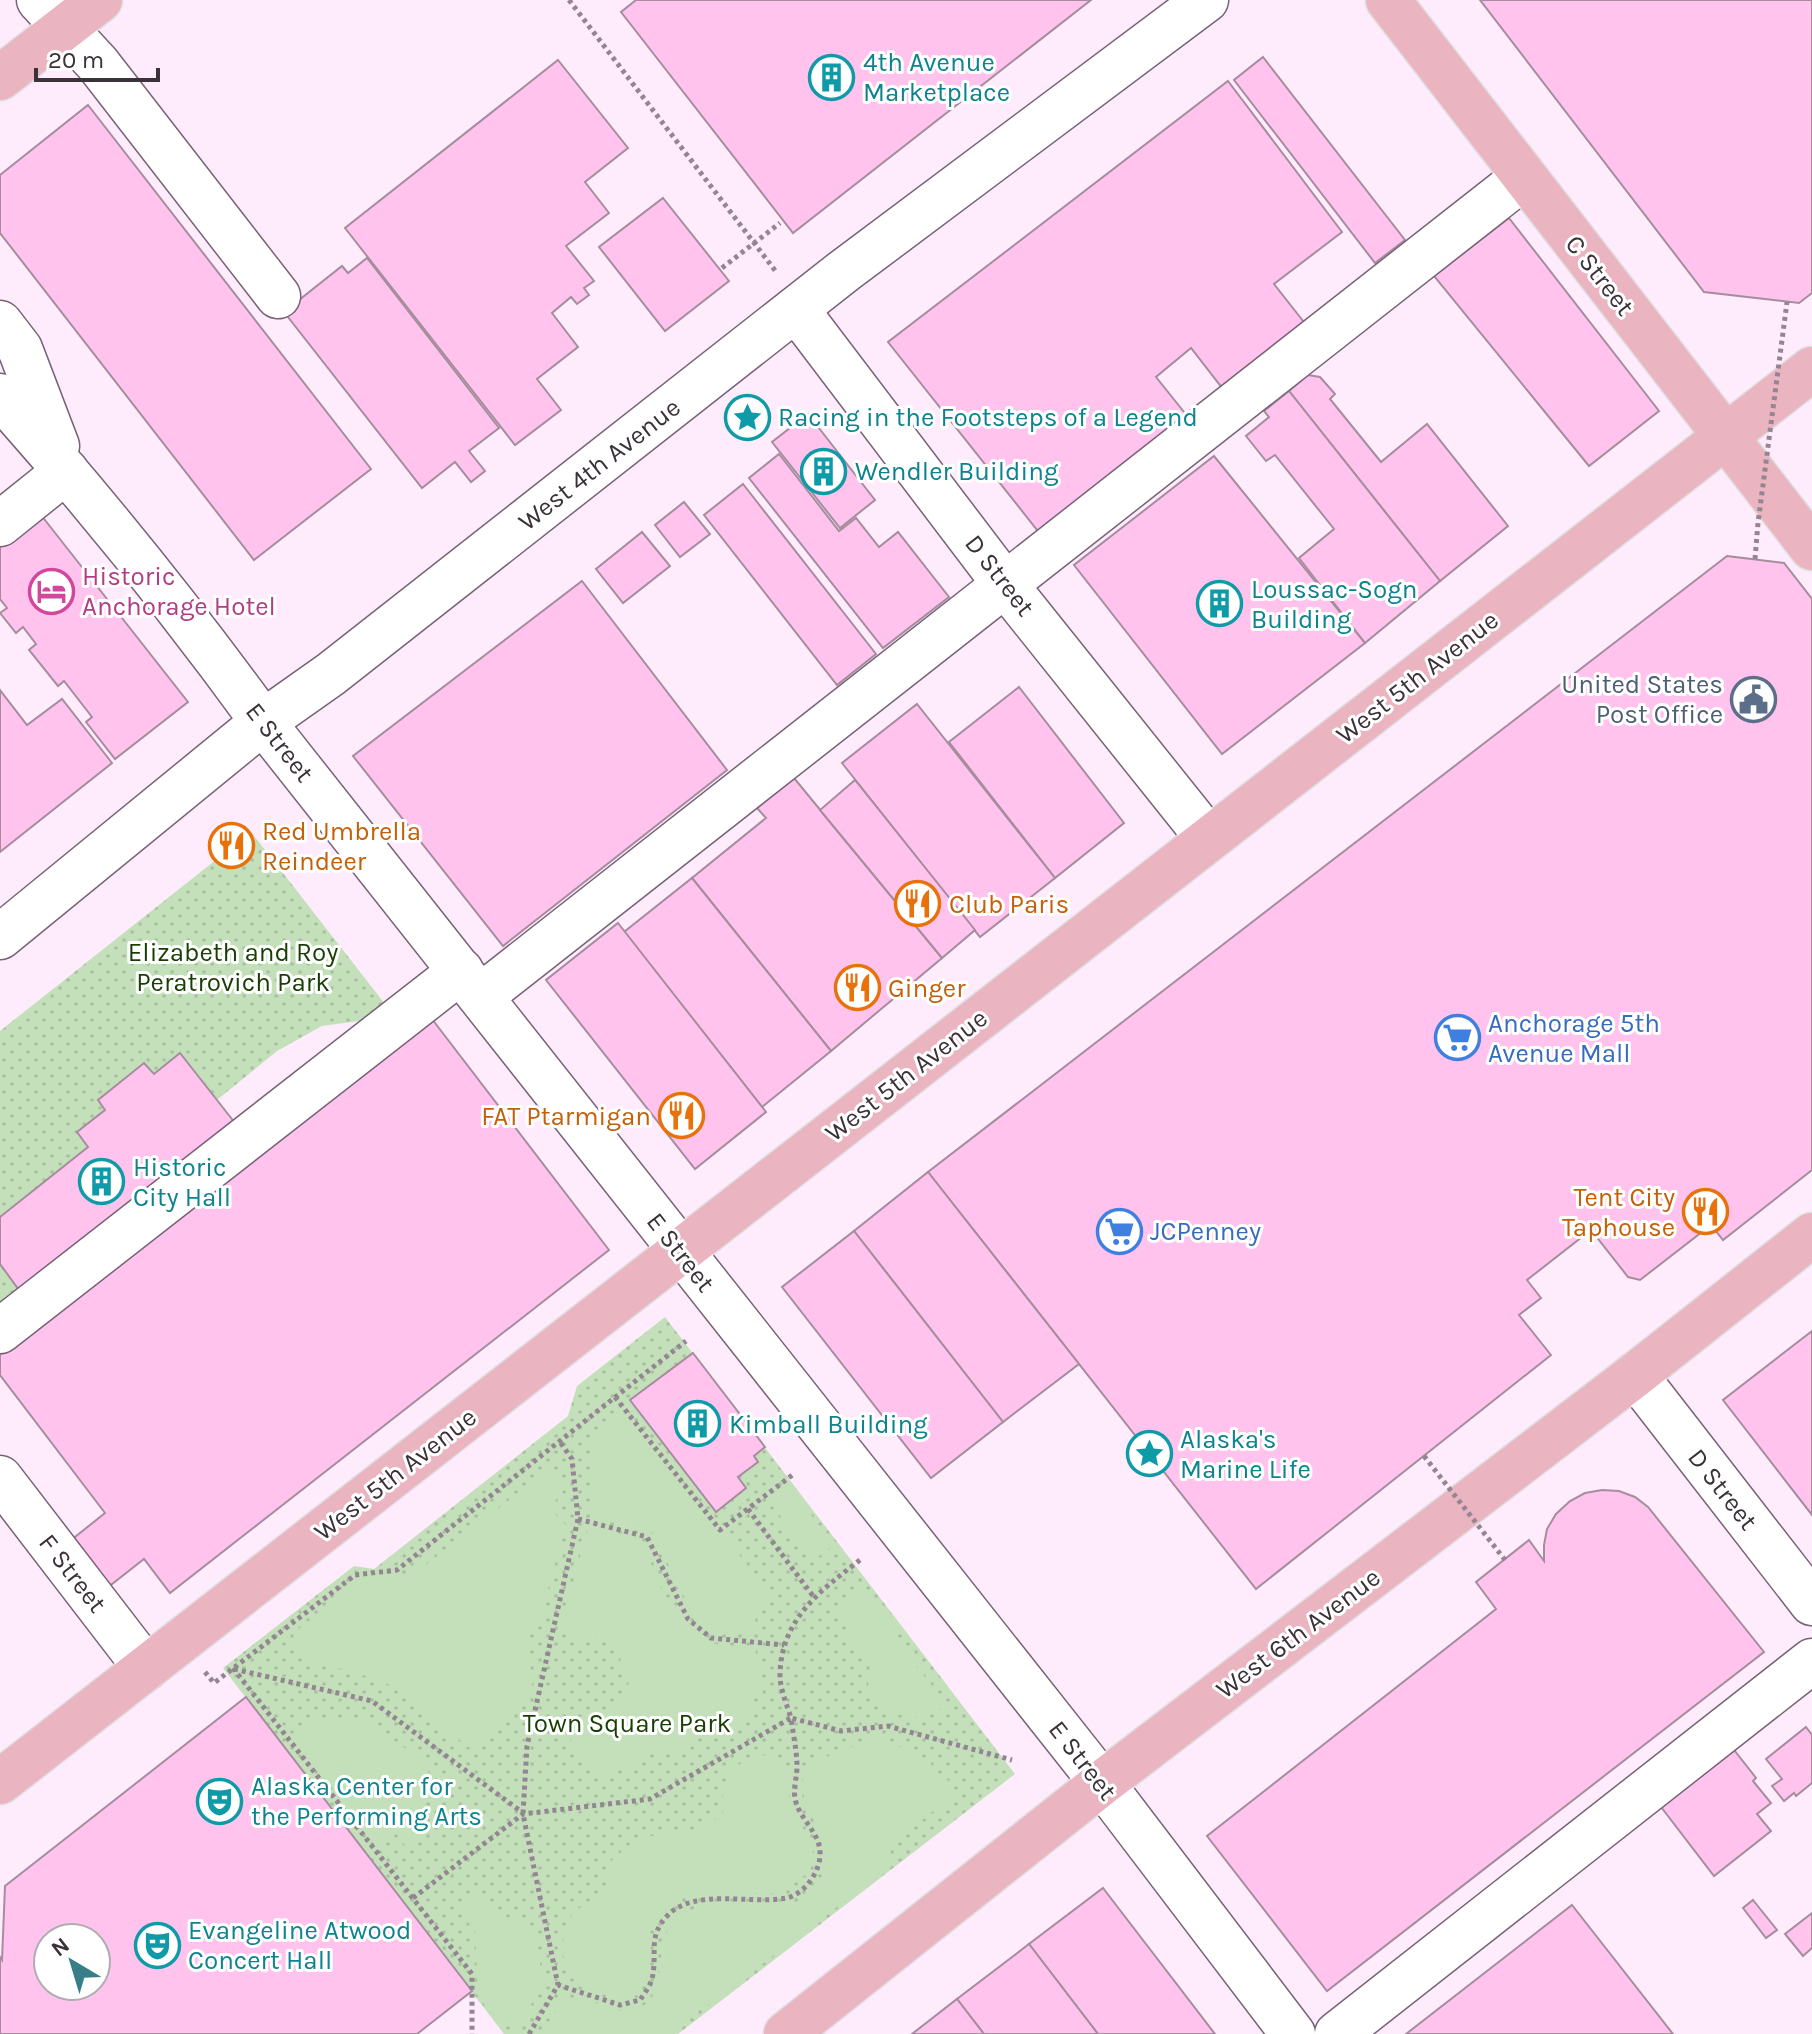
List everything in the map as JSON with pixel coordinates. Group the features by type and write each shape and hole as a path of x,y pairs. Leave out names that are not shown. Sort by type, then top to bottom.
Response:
{"main road":[{"path":"0,78 51,14 100,0"},
{"name":"C Street","path":"1388,0 1812,548"},
{"name":"West 5th Avenue","path":"0,1782 1812,369"},
{"name":"West 6th Avenue","path":"786,2034 1102,1783 1635,1375 1812,1235"}],"street":[{"name":"West 4th Avenue","path":"0,937 263,722 331,674 796,309 1206,0"},
{"path":"51,14 98,64 278,296"},
{"path":"0,1331 471,984 1004,583 1524,177"},
{"name":"D Street","path":"796,309 1004,583 1208,838"},
{"name":"E Street","path":"0,323 20,349 66,471"},
{"name":"E Street","path":"0,396 66,471 218,661 263,722 1102,1783 1293,2034"},
{"path":"0,524 66,471"},
{"name":"D Street","path":"1635,1375 1812,1603"},
{"name":"F Street","path":"0,1478 146,1668"},
{"path":"1337,2034 1812,1661"}],"path":[{"path":"569,0 772,262 796,309"},
{"path":"722,268 780,223"},
{"path":"1755,559 1787,302"},
{"path":"181,1641 214,1683 355,1575 397,1570 686,1341"},
{"path":"615,1396 720,1530 795,1473"},
{"path":"529,2034 558,1985 523,1814 527,1746 578,1519 572,1459 560,1442"},
{"path":"1424,1456 1505,1560"},
{"path":"748,1509 813,1596"},
{"path":"578,1519 647,1537 688,1619 711,1638 784,1645"},
{"path":"558,1985 620,2005 640,2000 652,1981 654,1934 668,1914 685,1904 718,1899 788,1898 808,1884 817,1870 820,1852 816,1837 804,1820 795,1798 797,1767 791,1718 780,1677 784,1645 795,1618 813,1596 860,1560"},
{"path":"233,1668 372,1701 523,1814"},
{"path":"233,1668 472,1974 472,2034"},
{"path":"413,1898 523,1814 650,1799 791,1718 841,1731 888,1726 1012,1760"}],"green space":[{"name":"Elizabeth and Roy Peratrovich Park","path":"251,832 385,1004 366,1020 322,1026 277,1051 217,1100 180,1053 154,1074 99,1100 105,1110 77,1132 88,1147 0,1217 0,1031"},
{"path":"0,1264 19,1290 0,1306"},
{"name":"Town Square Park","path":"665,1317 1015,1774 678,2034 504,2034 223,1668 354,1566 374,1569 568,1416 577,1386"},
{"path":"626,1410 771,1595 763,1600 750,1634 711,1632 693,1615 653,1533 589,1514 594,1464 588,1440"},
{"path":"550,1468 566,1487 552,1505 556,1515 566,1525 541,1615 526,1632 531,1674 535,1679 521,1706 503,1715 500,1726 471,1749 384,1681 296,1656 293,1633 365,1577 409,1578"},
{"path":"787,1483 834,1545 814,1560 767,1499"},
{"path":"589,1525 642,1541 671,1608 700,1639 757,1648 755,1654 766,1668 760,1677 763,1692 754,1698 751,1712 737,1731 724,1738 717,1730 702,1734 688,1751 659,1752 651,1742 643,1752 640,1765 621,1767 613,1776 598,1776 576,1755 568,1731 583,1714 609,1717 630,1681 618,1665 623,1655 618,1644 594,1637 582,1641 562,1620"},
{"path":"862,1584 895,1624 898,1644 949,1706 919,1718 888,1713 868,1688 870,1666 849,1640 847,1626 838,1615 844,1598"},
{"path":"340,1718 365,1721 427,1763 431,1785 420,1800 426,1833 406,1847 393,1829 374,1842 293,1738 320,1719 326,1725"},
{"path":"875,1738 886,1740 891,1746 909,1748 917,1757 927,1758 940,1777 948,1780 957,1801 932,1812 891,1846 890,1858 884,1865 887,1869 706,2007 700,2006 667,2034 542,2034 563,1997 587,2000 618,2011 641,2007 652,1997 657,1983 666,1934 674,1921 689,1911 717,1905 789,1906 807,1895 822,1875 826,1856 824,1842 806,1803 803,1777 810,1763"},
{"path":"766,1755 790,1768 789,1801 811,1843 814,1858 809,1872 782,1893 677,1898 661,1911 648,1931 646,1975 638,1995 618,1999 579,1986 560,1950 573,1911 604,1896 611,1861 635,1840 682,1829 695,1835 723,1813 723,1790 730,1786 729,1772 747,1759"},
{"path":"474,1896 504,1918 516,1916 535,1931 543,1982 522,2022 499,2024 478,1996 475,1931 458,1910"}],"building":[{"name":"4th Avenue Marketplace","path":"636,0 1091,0 793,233 621,12"},
{"path":"1480,0 1812,0 1812,293 1799,303 1704,292"},
{"path":"1263,57 1405,240 1375,263 1234,80"},
{"path":"558,60 628,148 585,182 609,213 566,246 594,281 584,288 589,295 577,304 571,297 552,313 578,347 537,379 561,410 515,445 345,228"},
{"path":"1228,81 1342,232 1274,284 1307,326 1223,389 1191,348 1156,377 1192,422 1045,540 888,342"},
{"path":"88,105 371,469 254,560 0,233 0,175"},
{"path":"663,198 729,281 665,331 599,247"},
{"path":"1509,218 1659,411 1589,466 1434,276"},
{"path":"367,258 499,428 469,451 485,471 471,482 455,462 422,488 284,312 342,266 348,273"},
{"path":"1308,375 1320,377 1335,394 1330,399 1381,462 1427,424 1508,526 1440,581 1289,391"},
{"path":"1289,391 1440,581 1365,643 1299,558 1334,529 1275,455 1266,461 1246,436 1269,417 1264,411"},
{"name":"Wendler Building","path":"808,414 875,500 840,528 772,442"},
{"path":"779,454 839,531 856,518 879,547 898,532 949,597 883,648 749,478"},
{"name":"Loussac-Sogn Building","path":"1214,456 1365,643 1222,754 1074,565"},
{"path":"743,484 876,654 837,685 704,515"},
{"path":"684,502 710,534 680,557 655,525"},
{"path":"41,515 188,702 115,759 86,722 92,717 64,681 58,686 29,650 36,644 23,627 16,633 0,613 7,608 0,599 0,547"},
{"path":"642,532 670,566 623,603 596,569"},
{"name":"Anchorage 5th Avenue Mall","path":"1727,556 1784,563 1812,599 1812,1170 1723,1240 1711,1225 1640,1280 1628,1277 1591,1230 1527,1280 1541,1298 1519,1315 1551,1355 1256,1589 928,1172"},
{"path":"582,581 727,770 503,946 353,756"},
{"path":"1019,687 1124,823 1055,878 949,742"},
{"path":"0,690 27,725 62,699 112,763 0,852"},
{"path":"917,704 1055,878 980,937 842,763"},
{"path":"794,778 942,958 831,1051 692,878 766,818 757,808"},
{"path":"855,780 975,930 942,958 820,810"},
{"path":"692,878 831,1051 762,1107 624,932"},
{"path":"618,923 766,1112 695,1169 546,980"},
{"path":"432,1019 609,1250 170,1593 144,1559 107,1588 70,1541 105,1513 0,1375 0,1353"},
{"name":"Historic City Hall","path":"180,1053 235,1123 19,1290 0,1264 0,1217 88,1147 77,1132 105,1110 98,1100 144,1063 154,1074"},
{"path":"928,1172 1079,1364 1003,1422 854,1231"},
{"path":"854,1231 1003,1422 931,1478 782,1287"},
{"path":"1812,1331 1812,1515 1723,1400"},
{"name":"Kimball Building","path":"693,1353 765,1447 754,1456 758,1462 738,1477 746,1488 716,1512 630,1400"},
{"path":"1619,1491 1635,1497 1648,1507 1764,1652 1327,1991 1207,1836 1496,1609 1476,1582 1529,1540 1544,1561 1547,1529 1556,1514 1585,1493"},
{"name":"Alaska Center for the Performing Arts","path":"246,1697 472,1991 417,2034 0,2034 0,1957 2,1960 5,1886"},
{"path":"1806,1727 1812,1735 1812,1783 1784,1801 1772,1786 1782,1779 1766,1759"},
{"path":"1731,1746 1771,1803 1757,1814 1771,1831 1714,1876 1658,1803"},
{"path":"1103,1888 1215,2034 1098,2034 1029,1944"},
{"path":"1753,1900 1777,1930 1766,1938 1743,1908"},
{"path":"1572,1905 1673,2034 1406,2034"},
{"path":"1812,1913 1812,1948 1803,1956 1785,1934"},
{"path":"1029,1944 1098,2034 984,2034 957,1999"},
{"path":"957,1999 984,2034 912,2034"}],"place":[{"name":"4th Avenue Marketplace","path":"832,77"},
{"name":"Racing in the Footsteps of a Legend","path":"747,417"},
{"name":"Wendler Building","path":"824,471"},
{"name":"Historic Anchorage Hotel","path":"51,591"},
{"name":"Loussac-Sogn Building","path":"1220,604"},
{"name":"United States Post Office","path":"1754,699"},
{"name":"Red Umbrella Reindeer","path":"231,846"},
{"name":"Club Paris","path":"918,904"},
{"name":"Ginger","path":"857,988"},
{"name":"Anchorage 5th Avenue Mall","path":"1457,1038"},
{"name":"FAT Ptarmigan","path":"682,1116"},
{"name":"Historic City Hall","path":"102,1182"},
{"name":"Tent City Taphouse","path":"1706,1212"},
{"name":"JCPenney","path":"1119,1231"},
{"name":"Kimball Building","path":"698,1424"},
{"name":"Alaska's Marine Life","path":"1149,1454"},
{"name":"Alaska Center for the Performing Arts","path":"220,1801"},
{"name":"Evangeline Atwood Concert Hall","path":"157,1945"}]}
